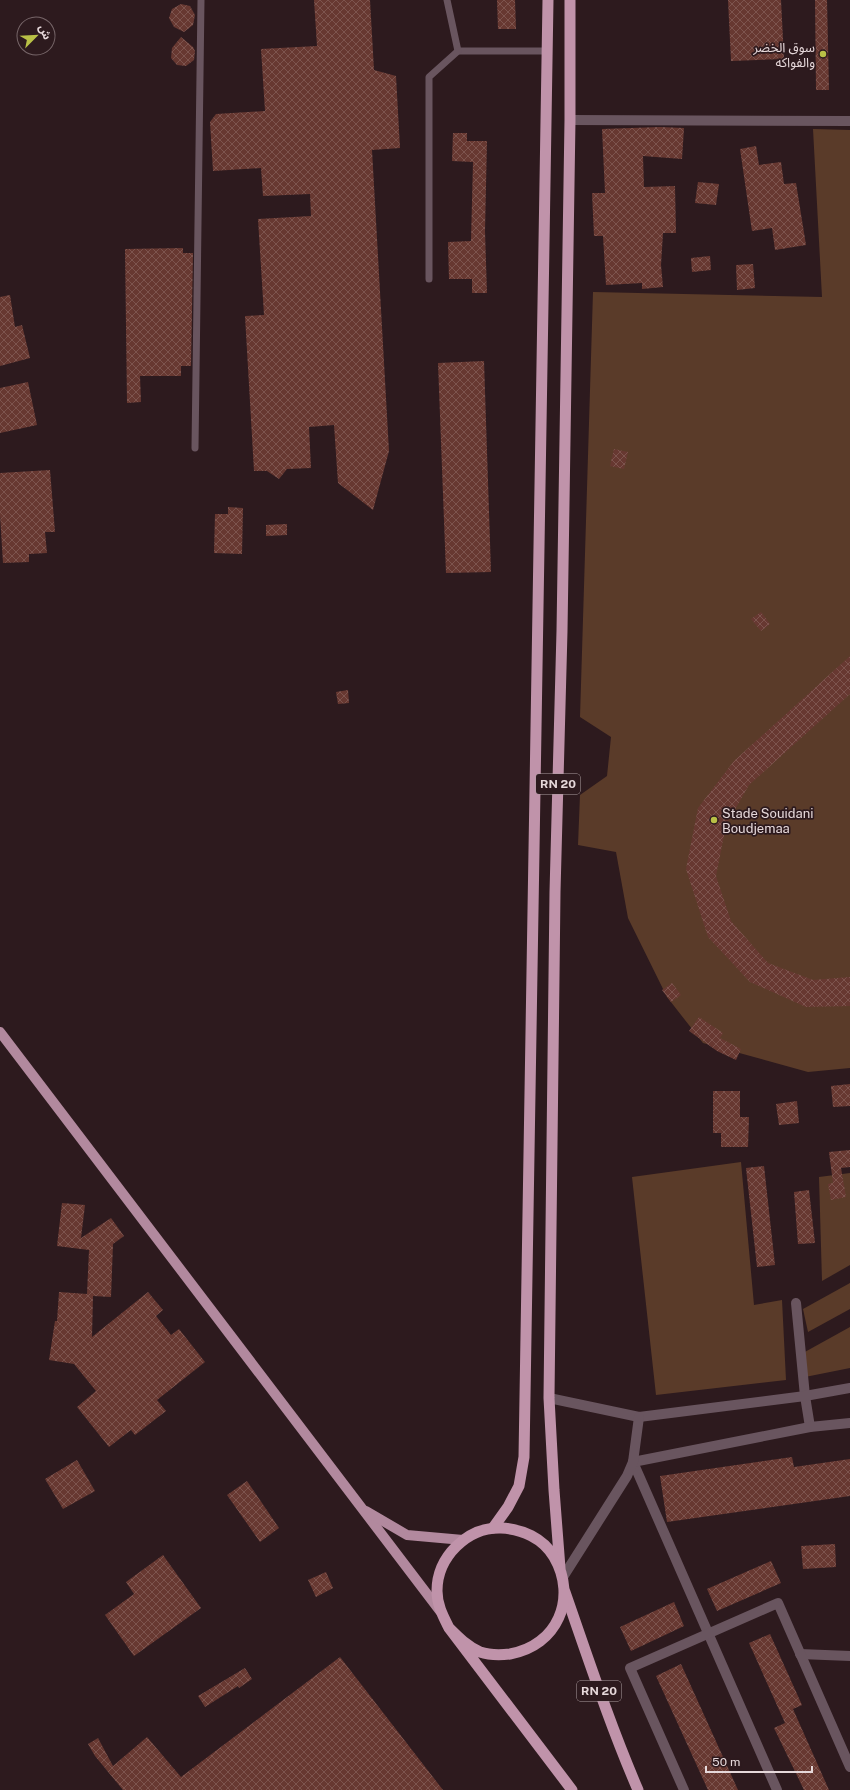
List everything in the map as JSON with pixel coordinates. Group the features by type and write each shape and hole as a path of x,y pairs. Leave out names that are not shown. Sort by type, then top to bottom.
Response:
{"highway":[{"name":"RN 20","path":"493,1528 508,1508 519,1486 524,1457 548,0"},
{"name":"RN 20","path":"562,1573 554,1490 549,1398 555,908 562,631 570,120 570,0"},
{"path":"449,1628 463,1643 481,1652 501,1655 521,1652 539,1643 553,1628 562,1610 565,1590 562,1573 550,1550 533,1536 514,1529 493,1528 477,1532 463,1540 449,1554 440,1572 437,1591 440,1611 449,1628 572,1790"},
{"name":"RN 20","path":"565,1590 600,1695 619,1746 638,1790"}],"main road":[{"path":"0,1032 360,1508 440,1611"},
{"path":"360,1508 407,1535 463,1540"}],"street":[{"path":"570,120 850,121"},
{"path":"796,1303 805,1396 810,1427"},
{"path":"549,1398 639,1417 805,1396 850,1388"},
{"path":"562,1573 627,1476 633,1462 639,1417"},
{"path":"633,1462 810,1427 850,1423"},
{"path":"633,1462 777,1790"},
{"path":"684,1790 630,1668 778,1603 850,1767"},
{"path":"800,1654 850,1656"}],"lane":[{"path":"195,448 201,0"},
{"path":"447,0 458,51"},
{"path":"429,279 429,77 458,51 547,51"}],"shaded area":[{"path":"813,129 850,130 850,1068 808,1072 703,1043 667,997 628,918 616,852 578,845 580,795 607,776 611,737 580,717 593,292 822,297"},
{"path":"741,1162 754,1305 782,1300 786,1380 656,1395 632,1177"},
{"path":"850,1173 850,1265 822,1281 819,1177"},
{"path":"850,1283 850,1309 808,1332 803,1309"},
{"path":"850,1327 850,1368 805,1377 803,1353"}],"building":[{"path":"314,0 370,0 374,70 396,76 400,148 372,150 389,451 373,510 338,483 334,425 309,427 311,468 287,469 279,479 267,471 254,471 245,316 264,315 258,219 311,216 310,194 263,196 261,168 213,171 210,122 216,114 265,111 261,49 317,46"},
{"path":"497,0 515,0 516,29 498,29"},
{"path":"728,0 781,0 784,59 731,61"},
{"path":"815,0 827,0 829,90 816,90"},
{"path":"181,4 190,6 195,15 193,25 184,32 174,27 169,18 172,9"},
{"path":"181,37 193,47 195,51 194,60 186,66 177,65 171,58 172,48"},
{"path":"660,127 684,128 682,159 643,156 644,187 675,186 676,233 663,233 661,265 663,287 642,289 642,283 606,285 603,236 594,236 592,193 605,193 602,129"},
{"path":"453,133 467,133 467,141 487,141 485,231 487,293 472,293 472,279 449,279 448,242 471,241 473,162 452,161"},
{"path":"756,146 759,165 781,162 784,184 796,183 806,245 775,250 772,228 752,231 740,149"},
{"path":"698,182 719,184 716,205 695,203"},
{"path":"183,248 183,253 193,253 191,366 181,366 181,376 140,376 141,402 127,403 125,249"},
{"path":"710,256 711,270 692,272 691,258"},
{"path":"753,264 755,288 737,290 736,265"},
{"path":"10,295 15,327 22,325 30,358 0,366 0,297"},
{"path":"484,361 491,572 446,573 438,363"},
{"path":"28,382 37,425 0,433 0,388"},
{"path":"614,449 628,452 624,469 610,466"},
{"path":"50,470 55,532 45,532 47,553 29,554 29,562 3,563 0,515 0,473"},
{"path":"228,507 243,508 242,554 214,553 215,514 228,514"},
{"path":"287,524 287,535 266,536 266,525"},
{"path":"761,612 770,624 761,631 751,619"},
{"path":"850,656 850,694 749,785 726,825 716,876 731,921 768,963 813,980 850,977 850,1006 806,1007 750,982 708,937 686,869 698,808 734,761"},
{"path":"348,690 349,703 338,704 336,692"},
{"path":"672,983 681,995 671,1002 662,990"},
{"path":"699,1017 723,1033 720,1038 741,1049 736,1060 717,1051 689,1031"},
{"path":"850,1084 850,1106 833,1107 831,1086"},
{"path":"713,1091 740,1091 740,1117 749,1117 748,1147 721,1147 721,1133 713,1133"},
{"path":"797,1101 799,1123 779,1125 776,1104"},
{"path":"850,1150 850,1167 841,1168 846,1197 831,1200 828,1184 833,1183 829,1152"},
{"path":"764,1166 775,1265 757,1267 746,1168"},
{"path":"809,1190 815,1243 798,1244 794,1192"},
{"path":"62,1203 85,1205 81,1238 111,1218 124,1236 113,1244 111,1297 93,1296 92,1337 148,1292 163,1310 156,1316 171,1335 179,1329 205,1362 157,1400 166,1411 135,1435 131,1430 109,1447 77,1407 96,1391 74,1364 49,1360 55,1321 57,1321 59,1292 87,1294 89,1250 57,1246"},
{"path":"792,1457 794,1467 850,1459 850,1496 667,1522 660,1476"},
{"path":"77,1460 95,1491 63,1509 45,1479"},
{"path":"247,1481 279,1528 260,1542 227,1495"},
{"path":"835,1544 836,1567 803,1569 801,1546"},
{"path":"163,1555 201,1608 134,1656 105,1615 134,1594 126,1582"},
{"path":"771,1561 781,1583 717,1611 707,1589"},
{"path":"326,1572 333,1588 316,1597 308,1580"},
{"path":"674,1602 684,1626 631,1651 620,1627"},
{"path":"770,1634 802,1705 793,1709 829,1790 804,1790 774,1728 785,1723 749,1643"},
{"path":"340,1657 443,1790 123,1790 95,1756 88,1744 98,1738 113,1766 147,1737 181,1777"},
{"path":"681,1664 738,1790 708,1790 656,1676"},
{"path":"245,1668 252,1679 205,1707 198,1696"}],"place":[{"name":"سوق الخضر والفواكه","path":"823,54"},
{"name":"Stade Souidani Boudjemaa","path":"714,820"}]}
